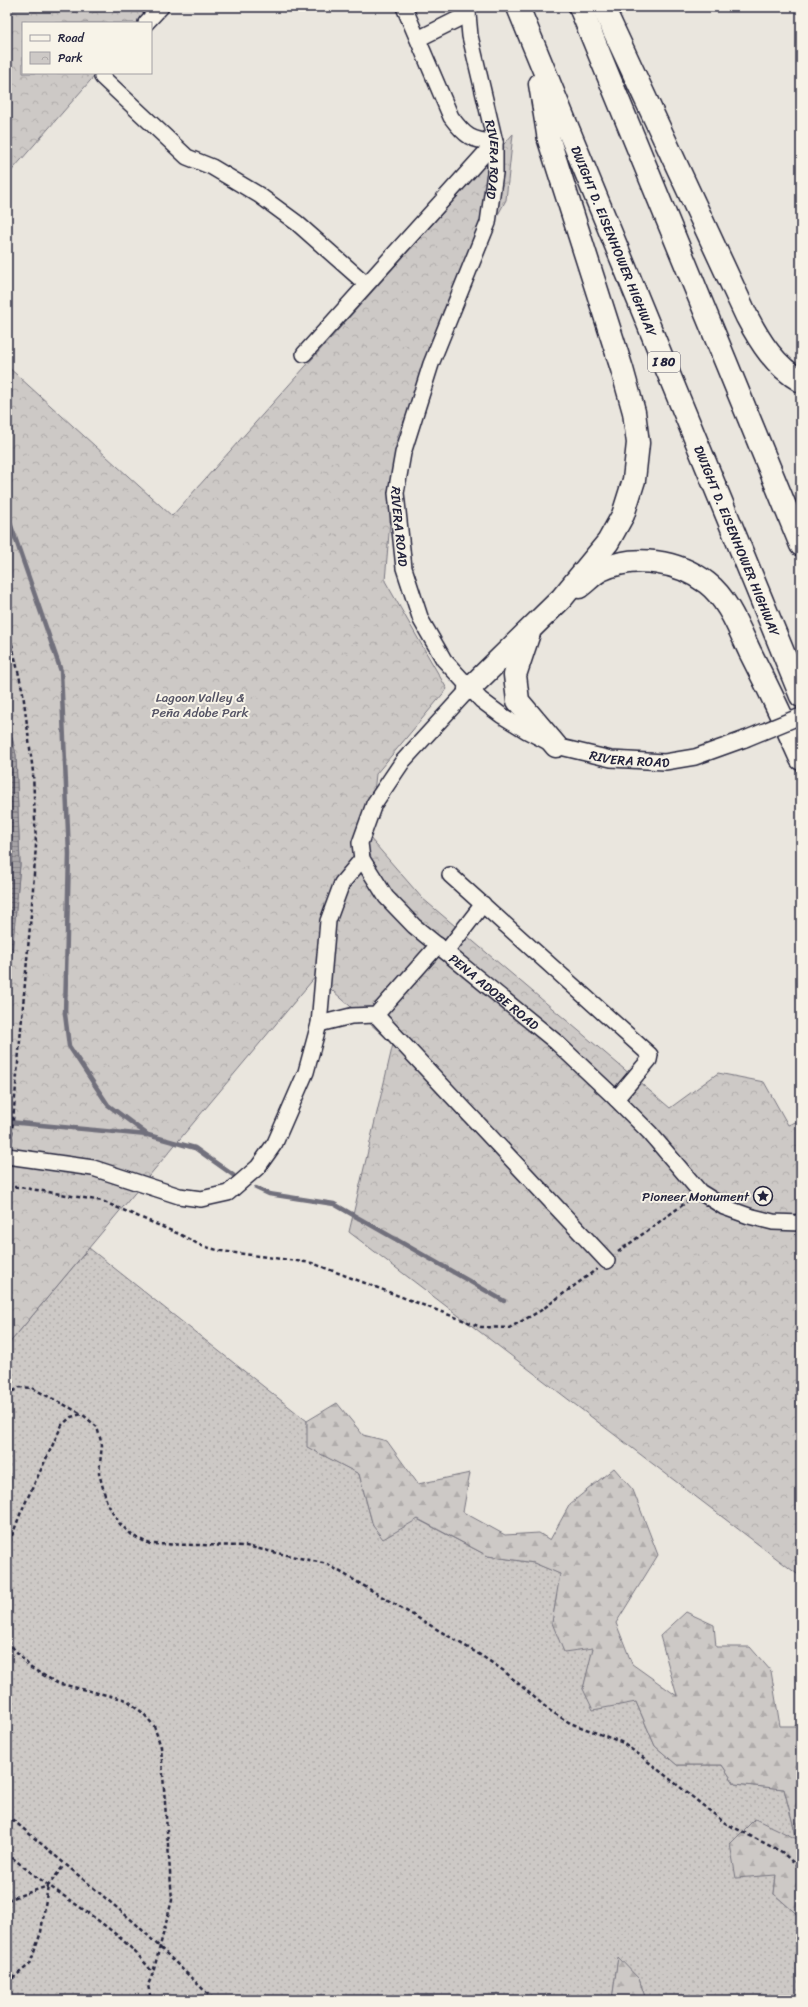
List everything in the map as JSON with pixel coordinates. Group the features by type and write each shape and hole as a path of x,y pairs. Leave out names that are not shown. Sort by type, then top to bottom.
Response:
{"highway":[{"name":"DWIGHT D. EISENHOWER HIGHWAY","path":"518,7 801,696"},
{"path":"580,7 801,545"},
{"path":"603,7 746,317 761,343 779,365 801,381"},
{"path":"469,689 562,598 608,542 623,515 634,480 638,443 634,412 622,369 549,140 535,49"},
{"path":"562,598 601,570 628,562 655,562 681,568 708,584 723,601 740,632 801,759"},
{"path":"531,629 516,676 518,701 556,746"}],"street":[{"path":"147,22 161,7"},
{"path":"404,7 451,117 470,137 479,141 495,142"},
{"path":"418,39 466,10"},
{"name":"RIVERA ROAD","path":"466,10 470,36 495,142 495,173 488,223 431,364 403,452 396,493 404,568 421,620 444,660 469,689 501,715 556,746 611,759 664,762 695,757 745,740 801,716"},
{"path":"104,74 102,77 106,81 187,157 212,167 259,195 298,223 366,284"},
{"path":"304,354 495,142"},
{"path":"7,1156 93,1168 178,1196 201,1200 228,1193 258,1167 275,1143 306,1072 319,1024 328,921 342,884 362,859 360,843 374,804 403,761 469,689"},
{"name":"PENA ADOBE ROAD","path":"362,859 386,897 414,926 556,1042 650,1133 700,1192 724,1207 749,1216 773,1222 801,1223"},
{"path":"450,875 650,1055 649,1060 616,1099"},
{"path":"319,1024 351,1016 376,1015 442,949 483,904"},
{"path":"376,1015 606,1261"}],"path":[{"path":"7,623 23,693 32,764 36,845 12,1132"},
{"path":"7,1187 20,1187 102,1201 179,1234 202,1246 312,1263 481,1327 509,1328 540,1311 640,1234 700,1192"},
{"path":"7,1395 20,1387 32,1388 82,1414 97,1426 102,1445 100,1473 107,1503 120,1524 133,1536 150,1544 246,1546 327,1564 482,1656 504,1671 549,1710 570,1722 621,1742 642,1756 725,1823 782,1852 801,1870"},
{"path":"7,1550 21,1512 62,1426 71,1417 82,1414"},
{"path":"7,1641 31,1668 57,1683 126,1700 144,1714 154,1726 161,1747 172,1900 153,1973 148,1984 150,2000"},
{"path":"7,1815 64,1865 135,1923 214,2000"},
{"path":"7,1853 48,1886 82,1908 114,1933 142,1958 153,1973"},
{"path":"7,1982 30,1964 41,1932 48,1886 64,1865"},
{"path":"7,1900 48,1886"}],"green space":[{"path":"7,7 154,7 141,22 22,22 22,74 96,74 7,176"},
{"name":"Lagoon Valley & Peña Adobe Park","path":"513,134 506,200 462,280 397,438 385,581 447,689 376,774 369,837 422,898 670,1108 718,1073 764,1082 788,1125 801,1120 801,1577 349,1232 393,1044 316,976 7,1346 7,1131 11,1112 7,1103 8,991 20,865 16,755 7,716 7,366 172,516"},
{"path":"89,1248 307,1421 308,1447 359,1474 373,1526 417,1519 488,1556 534,1563 561,1574 552,1623 594,1648 583,1689 636,1702 655,1746 677,1765 722,1765 735,1784 784,1789 797,1839 776,1875 774,1894 801,1918 801,2000 646,2000 639,1979 618,1958 612,2000 7,2000 7,1346"},
{"path":"337,1403 363,1435 387,1441 418,1484 470,1473 463,1512 505,1535 539,1533 550,1540 570,1504 614,1468 633,1490 658,1555 616,1623 632,1664 677,1696 660,1636 686,1612 714,1625 716,1647 750,1647 771,1671 780,1726 801,1726 801,1918 774,1894 776,1875 736,1878 730,1844 755,1819 797,1839 784,1789 735,1784 722,1765 677,1765 655,1746 636,1702 593,1710 583,1689 593,1648 564,1652 552,1623 560,1574 534,1563 488,1556 418,1519 383,1539 373,1526 359,1474 307,1447 307,1421"},
{"path":"618,1957 639,1979 646,2000 612,2000"}],"shaded area":[{"path":"7,716 16,755 20,865 7,1010"}],"waterway":[{"path":"7,514 61,671 69,854 65,1014 69,1046 108,1105 148,1135 195,1148 233,1175"},
{"path":"9,1122 147,1135"},
{"path":"256,1188 269,1194 334,1204 504,1301"}],"place":[{"name":"Pioneer Monument","path":"763,1196"}]}
